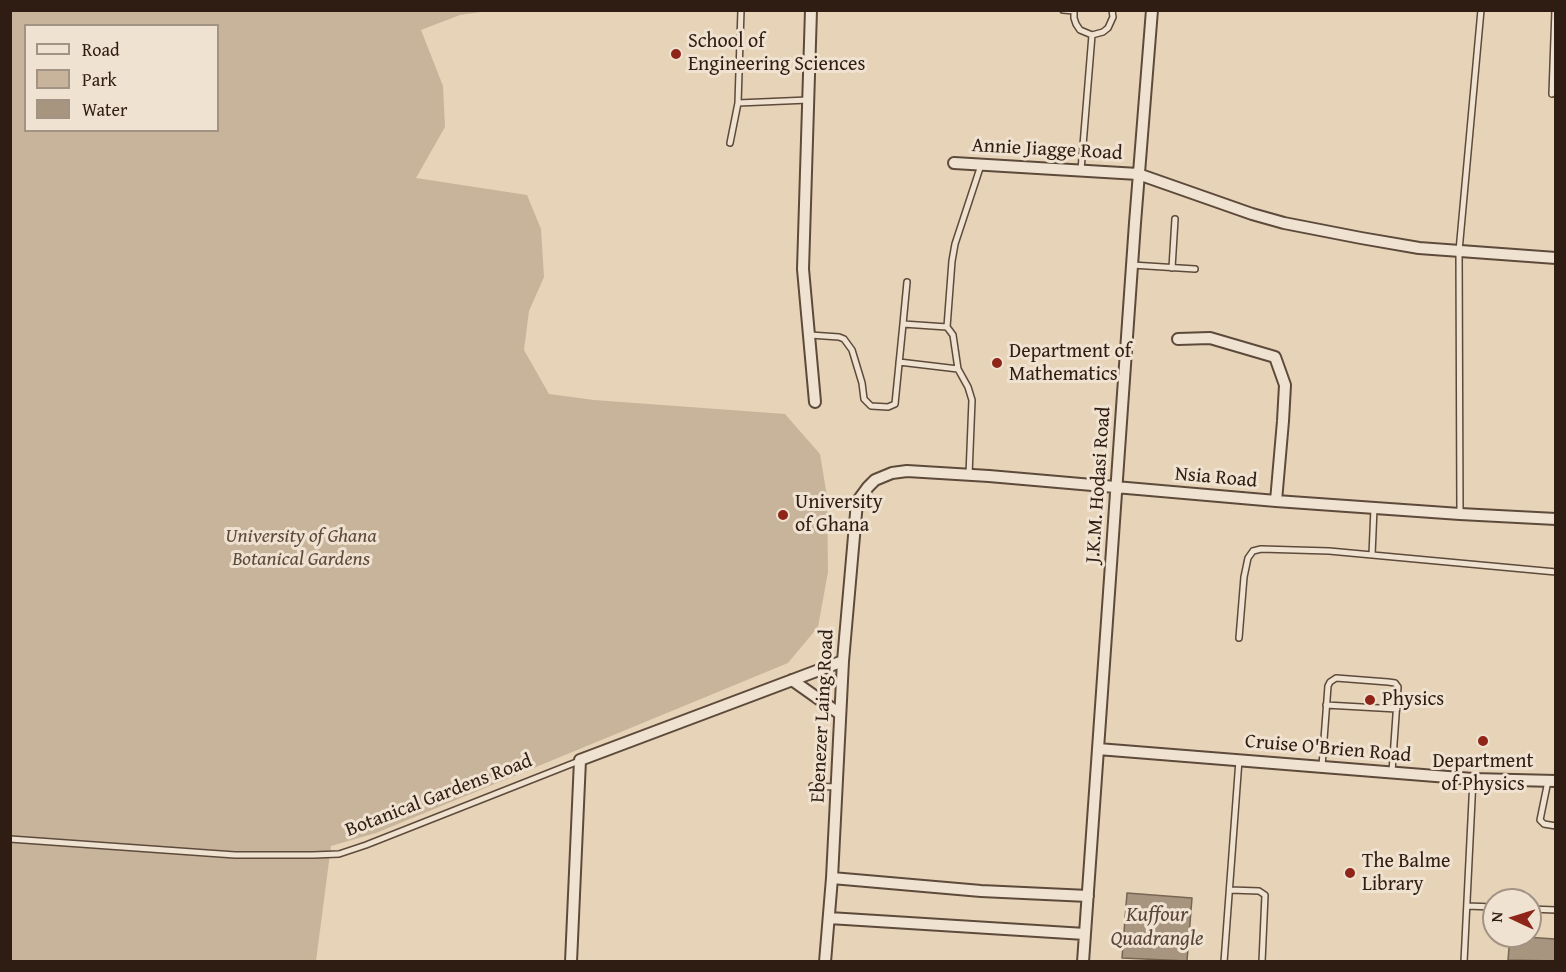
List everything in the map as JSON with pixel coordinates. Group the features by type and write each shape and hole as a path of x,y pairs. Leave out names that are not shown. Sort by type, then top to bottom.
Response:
{"street":[{"path":"811,10 803,268 815,402"},
{"name":"J.K.M. Hodasi Road","path":"1083,962 1138,174 1152,10"},
{"name":"Annie Jiagge Road","path":"954,163 1138,174 1284,223 1407,246 1556,258"},
{"path":"1178,339 1210,338 1275,357 1285,385 1276,501"},
{"name":"Nsia Road","path":"875,480 892,473 907,471 1276,501 1556,519"},
{"name":"Ebenezer Laing Road","path":"825,962 832,878 843,661 857,502 875,480"},
{"name":"Botanical Gardens Road","path":"580,760 843,661"},
{"path":"792,680 840,714"},
{"name":"Cruise O'Brien Road","path":"1098,749 1473,779 1552,781"},
{"path":"571,962 580,760"},
{"path":"832,878 981,891 1088,896"},
{"path":"829,918 1085,934"}],"lane":[{"path":"730,143 738,103 741,10"},
{"path":"1063,10 1074,11 1074,18 1080,30 1092,35 1104,32 1108,28 1113,17 1112,10"},
{"path":"1460,514 1459,251 1481,10"},
{"path":"1551,94 1556,10"},
{"path":"1082,170 1092,35"},
{"path":"738,103 808,100"},
{"path":"969,475 972,400 958,369 953,335 948,327 955,244 982,165"},
{"path":"1172,268 1175,219"},
{"path":"1132,266 1195,269"},
{"path":"810,335 844,339 852,350 862,383 864,399 872,406 888,407 895,404 907,282"},
{"path":"903,324 948,327"},
{"path":"899,362 958,369"},
{"path":"1372,555 1374,508"},
{"path":"1239,638 1244,577 1248,558 1253,551 1261,549 1329,550 1556,572"},
{"path":"1322,766 1326,705 1330,682 1336,678 1395,683 1398,687 1392,772"},
{"path":"1326,705 1396,709"},
{"name":"Botanical Gardens Road","path":"10,840 235,855 339,854 580,760"},
{"path":"1224,962 1239,760"},
{"path":"1464,962 1473,779"},
{"path":"1552,781 1540,820 1544,824 1556,826"},
{"path":"812,786 836,787"},
{"path":"1230,890 1259,891 1265,895 1262,962"},
{"path":"1467,906 1482,907"}],"green space":[{"name":"University of Ghana Botanical Gardens","path":"10,11 488,11 460,15 421,30 443,86 445,127 416,178 527,195 541,229 544,277 529,311 524,350 549,394 594,400 785,414 820,454 827,496 828,572 818,627 788,663 376,833 331,846 316,961 11,961"}],"water":[{"name":"Kuffour Quadrangle","path":"1127,893 1192,898 1187,961 1122,958"},
{"path":"1542,938 1555,939 1555,961 1508,960 1509,948 1542,948"}],"place":[{"name":"School of Engineering Sciences","path":"676,54"},
{"name":"Department of Mathematics","path":"997,363"},
{"name":"University of Ghana","path":"783,515"},
{"name":"Physics","path":"1370,700"},
{"name":"Department of Physics","path":"1483,741"},
{"name":"The Balme Library","path":"1350,873"}]}
